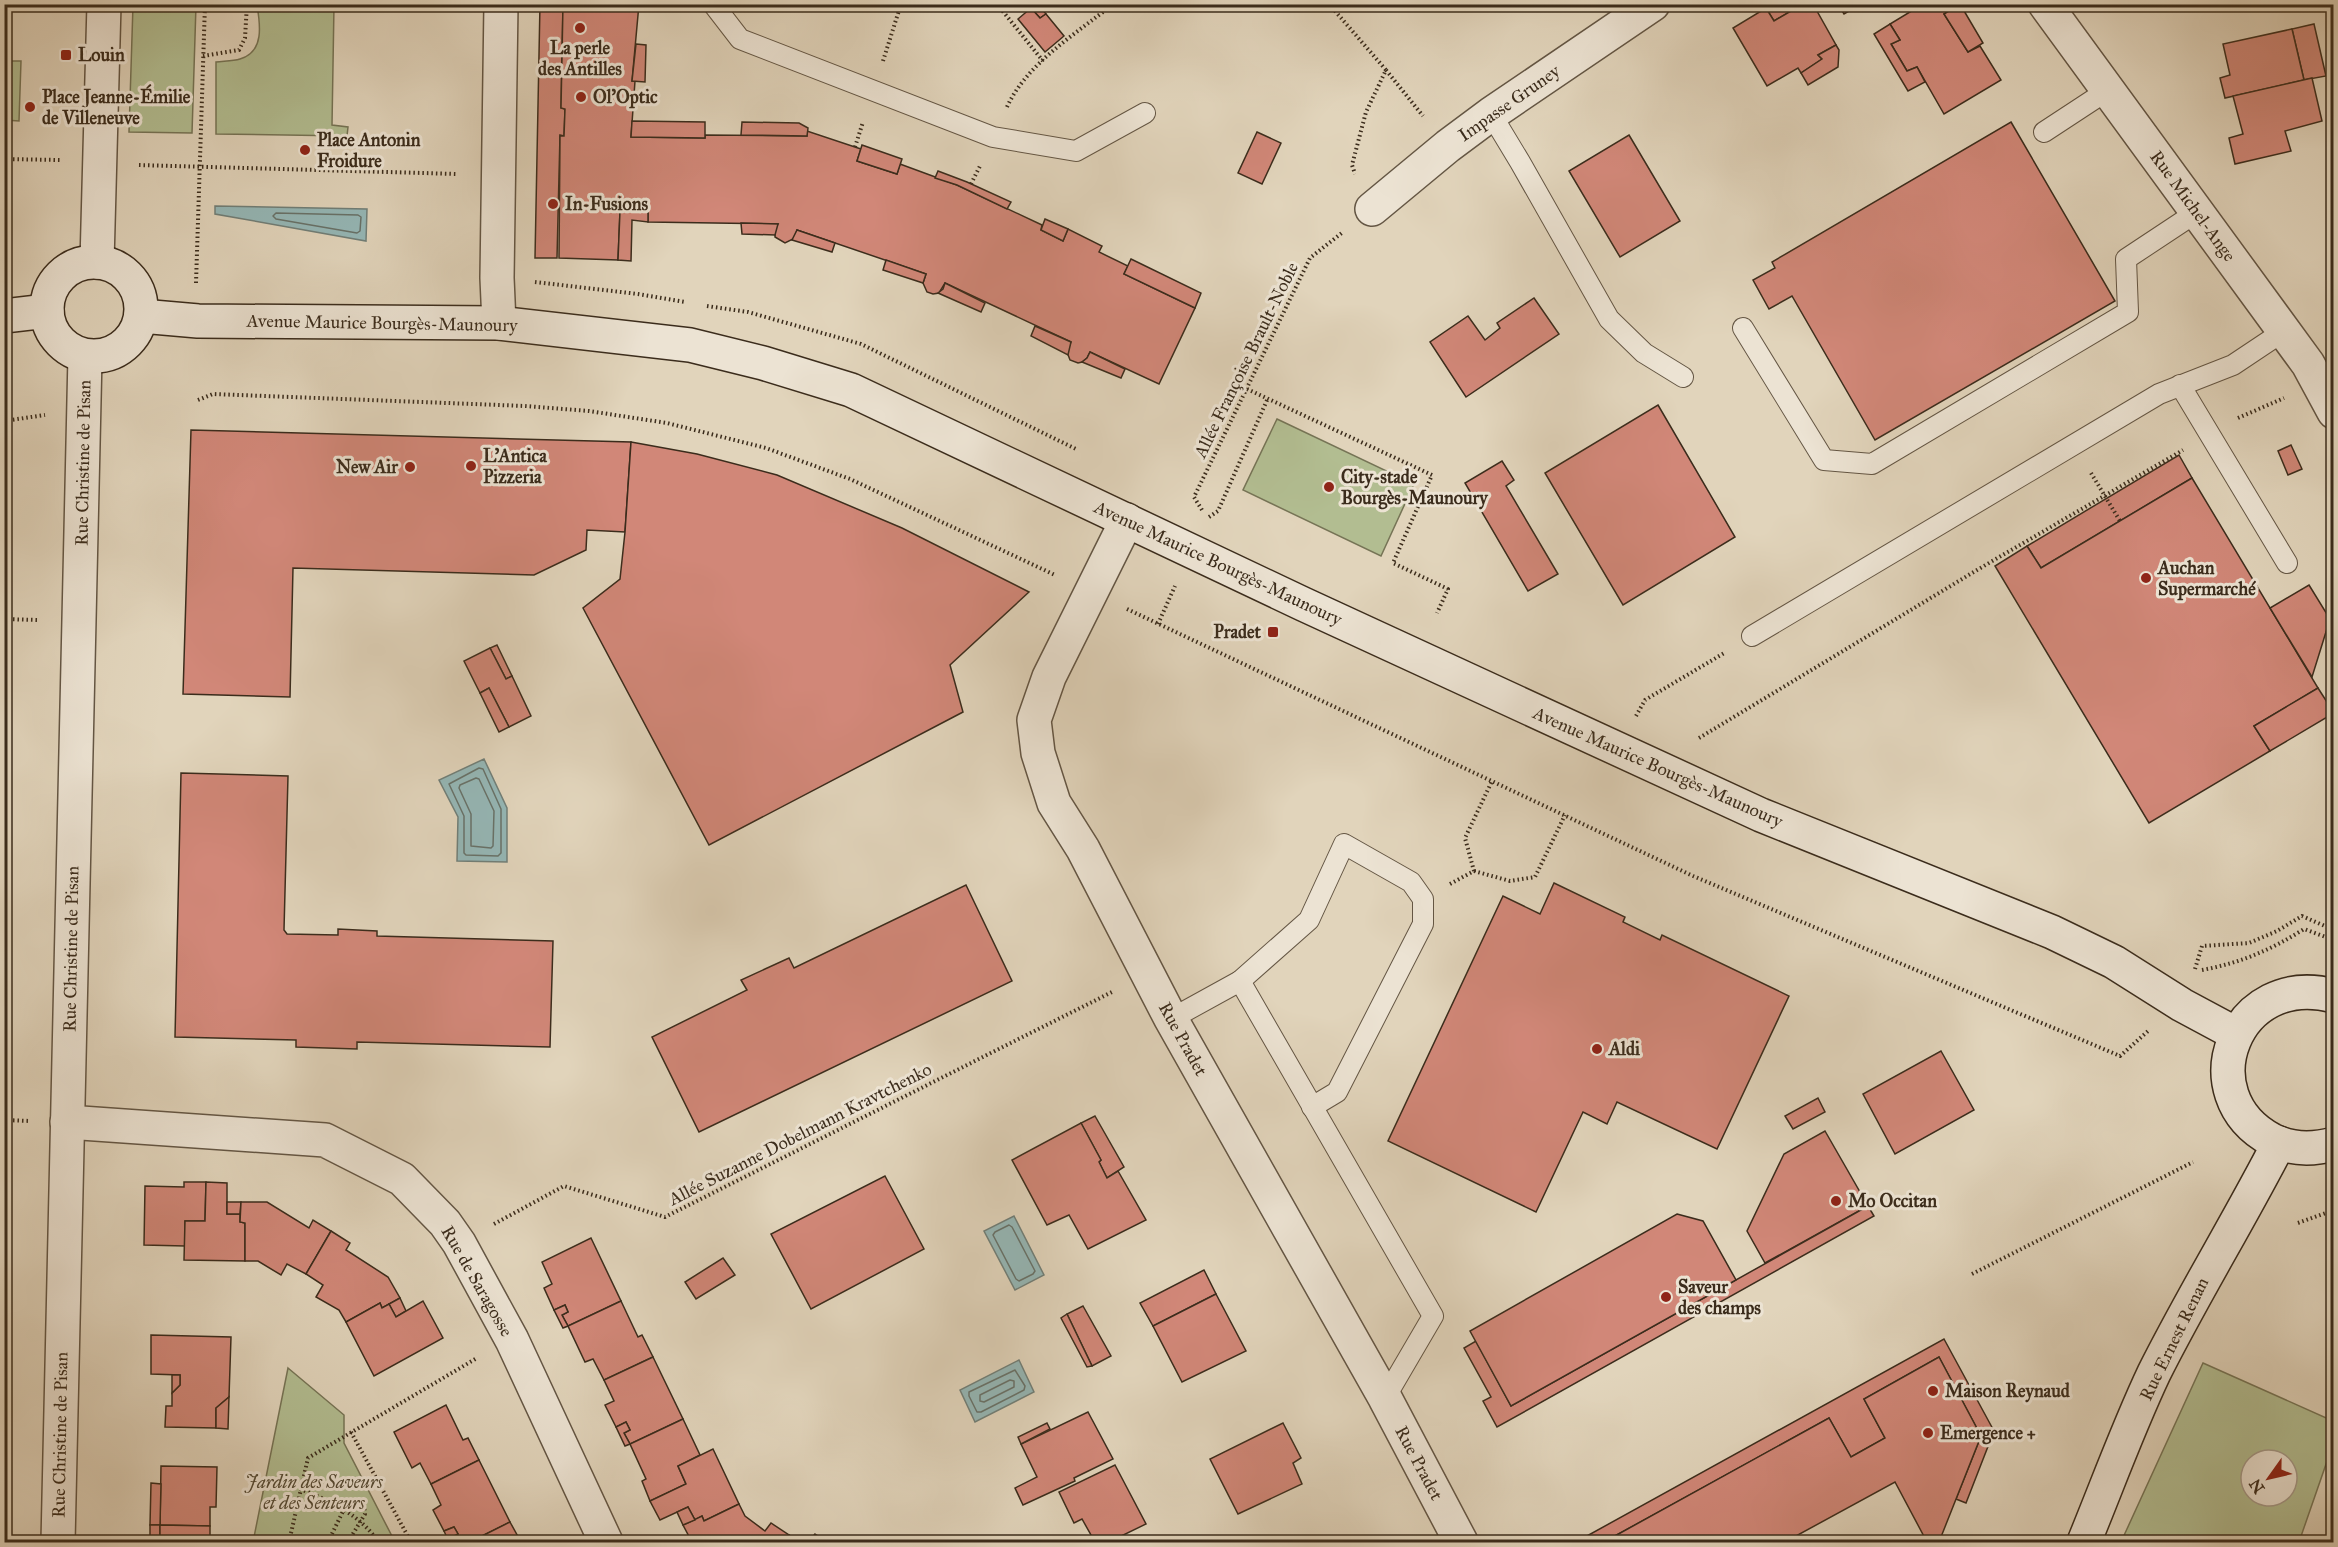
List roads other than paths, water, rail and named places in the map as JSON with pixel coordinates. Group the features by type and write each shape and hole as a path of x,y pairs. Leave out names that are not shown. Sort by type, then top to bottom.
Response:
{"street":[{"path":"97,262 104,4"},
{"path":"500,323 497,278 501,4"},
{"name":"Impasse Gruney","path":"1372,209 1448,146 1491,114 1653,4"},
{"name":"Rue Michel-Ange","path":"2045,4 2308,364 2334,412"},
{"path":"97,262 112,266 135,286 140,301 141,316 129,340 117,350 102,355 86,356 70,350 58,340 50,327 47,311 48,295 55,281 67,270 81,264 97,262"},
{"path":"4,316 47,311"},
{"name":"Avenue Maurice Bourgès-Maunoury","path":"141,316 198,321 500,323 690,345 764,363 851,390 1518,704 1761,815 2052,932 2114,962 2182,1005 2236,1034"},
{"name":"Rue Christine de Pisan","path":"58,1542 86,356"},
{"name":"Rue Pradet","path":"1127,520 1049,676 1034,720 1038,753 1054,803 1083,849 1171,1019 1384,1398 1461,1542"},
{"path":"2334,996 2317,992 2293,992 2270,1000 2250,1014 2236,1034 2229,1055 2228,1078 2234,1100 2244,1118 2260,1133 2279,1143 2299,1149 2320,1148 2334,1144"},
{"name":"Rue de Saragosse","path":"67,1122 325,1140 402,1179 446,1223 459,1243 512,1340 606,1542"},
{"name":"Rue Ernest Renan","path":"2084,1542 2153,1376 2200,1285 2254,1192 2279,1143"}],"lane":[{"path":"713,4 740,39 993,137 1076,151 1144,113"},
{"path":"2044,132 2108,90"},
{"path":"1491,114 1609,319 1644,353 1683,377"},
{"path":"1743,328 1824,460 1872,464 2128,312 2126,259 2197,212"},
{"path":"1752,636 2159,394 2233,365 2284,331"},
{"path":"2180,385 2287,563"},
{"path":"1171,1019 1240,981 1309,920 1344,844 1411,882 1423,899 1423,924 1337,1092 1312,1107"},
{"path":"1240,981 1432,1316 1384,1398"}],"water":[{"path":"215,206 367,209 366,241 215,214"},
{"path":"484,759 507,808 507,862 457,861 458,817 439,780"},
{"path":"1014,1216 1044,1275 1015,1290 984,1231"},
{"path":"1019,1360 1034,1392 975,1422 960,1390"}],"place":[{"name":"La perle des Antilles","path":"580,28"},
{"name":"Louin","path":"66,55"},
{"name":"Ol'Optic","path":"581,97"},
{"name":"Place Jeanne-Émilie de Villeneuve","path":"30,107"},
{"name":"Place Antonin Froidure","path":"305,150"},
{"name":"In-Fusions","path":"553,204"},
{"name":"L'Antica Pizzeria","path":"471,466"},
{"name":"New Air","path":"410,467"},
{"name":"City-stade Bourgès-Maunoury","path":"1329,487"},
{"name":"Auchan Supermarché","path":"2146,578"},
{"name":"Pradet","path":"1273,632"},
{"name":"Aldi","path":"1597,1049"},
{"name":"Mo Occitan","path":"1836,1201"},
{"name":"Saveur des champs","path":"1666,1297"},
{"name":"Maison Reynaud","path":"1933,1391"},
{"name":"Emergence +","path":"1928,1433"}],"park label":[{"name":"Jardin des Saveurs et des Senteurs","path":"314,1492"}]}
